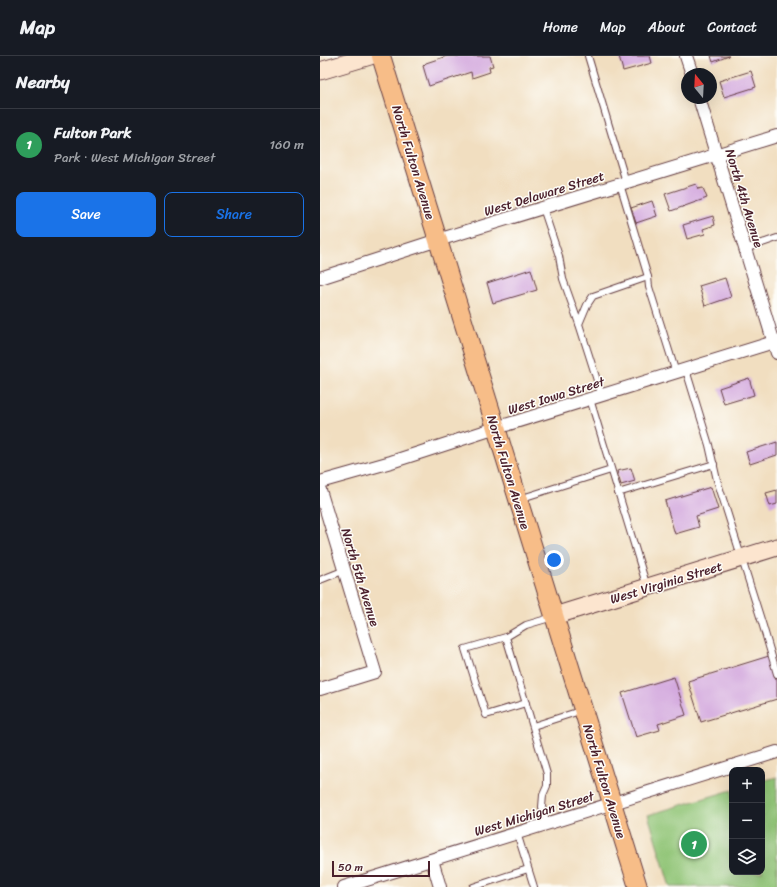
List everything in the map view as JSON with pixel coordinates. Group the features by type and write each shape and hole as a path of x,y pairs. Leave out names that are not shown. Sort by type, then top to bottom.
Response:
{"main road":[{"name":"North Fulton Avenue","path":"381,56 638,887"}],"street":[{"path":"320,71 370,56"},
{"path":"686,56 690,68"},
{"name":"North 4th Avenue","path":"701,104 776,345"},
{"name":"West Delaware Street","path":"320,278 438,240 777,136"},
{"name":"West Iowa Street","path":"320,482 391,462 681,371 776,345"},
{"name":"North 5th Avenue","path":"320,490 375,672 320,689"},
{"name":"West Virginia Street","path":"554,616 777,547"},
{"name":"West Michigan Street","path":"344,887 777,752"},
{"path":"432,860 440,887"}],"lane":[{"path":"588,56 648,277 649,287 710,445 717,480 777,674"},
{"path":"543,208 559,256 563,279 602,396"},
{"path":"745,249 777,238"},
{"path":"579,324 587,305 593,296 648,277"},
{"path":"590,399 647,588"},
{"path":"618,493 714,464"},
{"path":"518,500 611,470"},
{"path":"320,580 345,570"},
{"path":"526,702 486,715 465,650 506,637 526,625 554,616"},
{"path":"506,637 547,774 547,786 543,795 542,807 547,824"},
{"path":"533,726 583,710"},
{"path":"517,833 534,887"},
{"path":"473,887 528,869"}],"green space":[{"path":"777,777 777,887 670,887 648,815 729,791 729,875 765,875 765,780"}],"building":[{"path":"447,56 490,56 493,66 489,67 490,72 472,78 471,72 429,86 423,66 426,63"},
{"path":"619,56 650,56 652,63 623,71"},
{"path":"711,56 729,56 713,62"},
{"path":"751,71 756,87 724,97 719,81"},
{"path":"696,184 698,189 703,188 707,198 671,211 665,194"},
{"path":"652,201 657,216 636,223 631,208"},
{"path":"713,216 715,225 703,229 705,234 687,239 683,225"},
{"path":"531,269 537,290 493,303 487,283"},
{"path":"725,278 731,297 705,306 699,286"},
{"path":"749,378 754,395 724,404 719,388"},
{"path":"777,442 777,455 750,464 746,452"},
{"path":"631,468 635,481 621,485 617,471"},
{"path":"711,487 718,509 696,516 699,527 675,534 665,501"},
{"path":"777,490 777,504 770,506 766,493"},
{"path":"769,656 777,682 777,699 701,722 688,681"},
{"path":"674,677 686,715 658,724 660,730 636,737 622,693"}],"place":[{"name":"Fulton Park","path":"694,844"}]}
